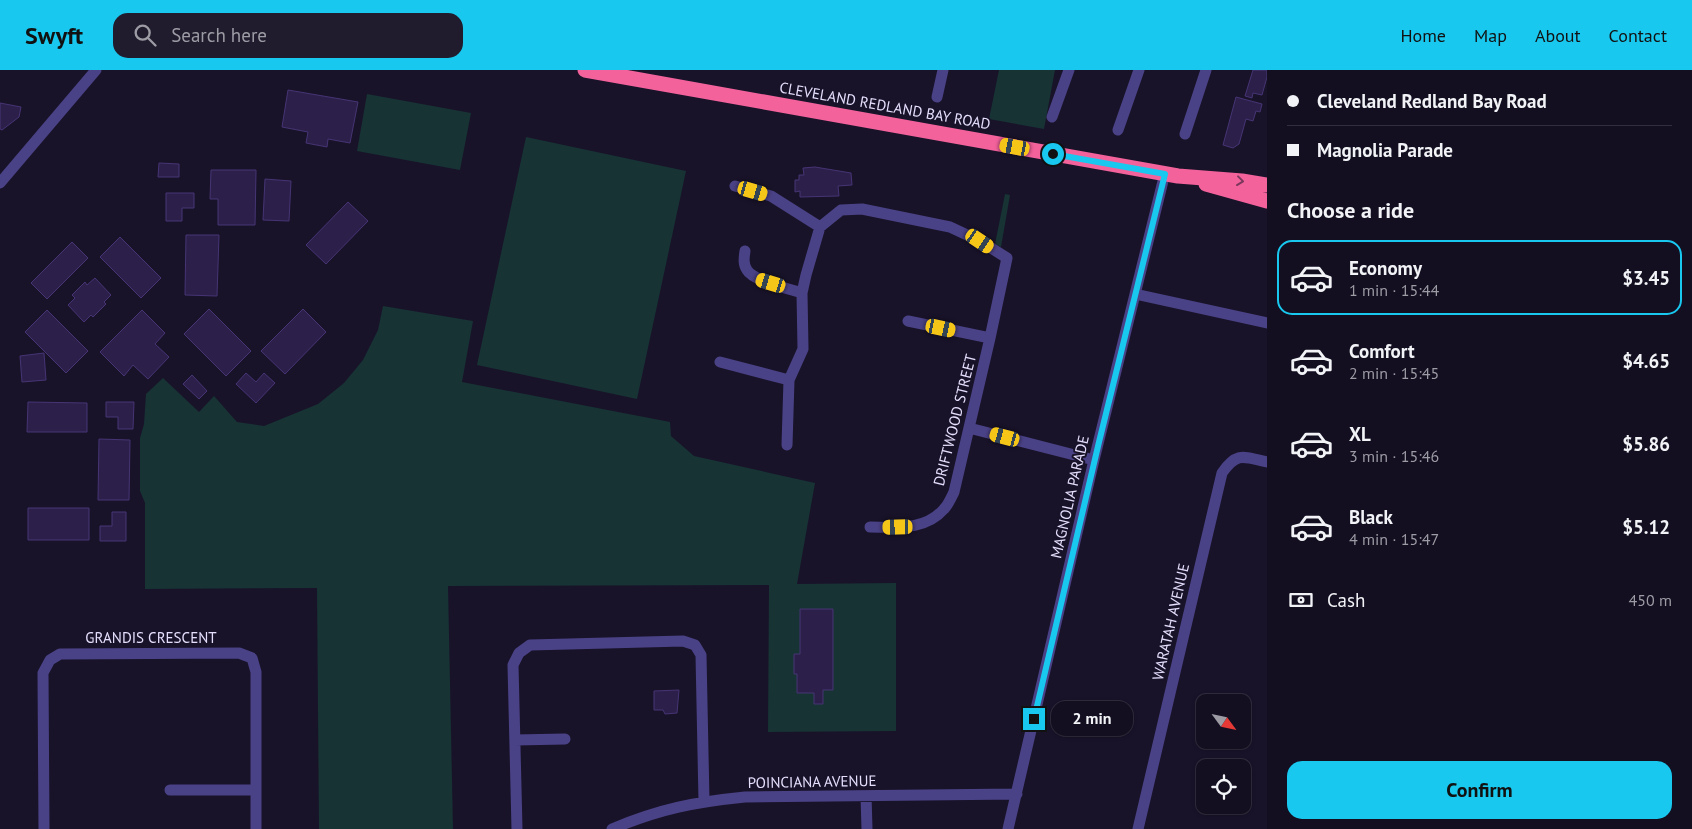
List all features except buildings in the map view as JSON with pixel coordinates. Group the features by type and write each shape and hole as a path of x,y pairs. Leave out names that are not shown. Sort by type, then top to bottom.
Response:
{"highway":[{"name":"CLEVELAND REDLAND BAY ROAD","path":"585,70 1172,175 1267,185"},
{"name":"CLEVELAND REDLAND BAY ROAD","path":"1172,175 1267,201"}],"street":[{"path":"0,183 96,70"},
{"path":"937,97 943,70"},
{"path":"1052,117 1069,70"},
{"path":"1118,130 1139,70"},
{"path":"1185,134 1206,70"},
{"name":"MAGNOLIA PARADE","path":"1008,829 1094,460 1135,294 1172,175"},
{"path":"735,186 771,196 820,227 802,293 803,349 788,380 787,445"},
{"name":"DRIFTWOOD STREET","path":"820,227 841,210 862,209 950,227 980,241 1008,258 954,492 944,509 931,520 912,527 870,528"},
{"path":"745,251 743,261 747,272 756,278 802,293"},
{"path":"1135,294 1267,323"},
{"path":"908,321 990,338"},
{"path":"720,362 788,380"},
{"path":"969,428 1094,460"},
{"name":"WARATAH AVENUE","path":"1138,829 1222,473 1230,461 1242,457 1267,462"},
{"path":"517,829 513,665 519,653 530,645 683,641 696,645 702,655 704,801"},
{"name":"GRANDIS CRESCENT","path":"44,829 43,673 50,660 60,654 240,653 252,658 256,672 256,829"},
{"path":"515,740 565,739"},
{"path":"170,790 256,790"},
{"name":"POINCIANA AVENUE","path":"612,829 647,815 704,801 745,797 1017,794"},
{"path":"866,796 867,829"}],"green space":[{"path":"999,70 1055,70 1044,129 989,119"},
{"path":"367,94 471,113 460,170 357,151"},
{"path":"526,137 686,171 637,399 477,365"},
{"path":"1005,194 1010,195 1001,247 995,244"},
{"path":"383,306 473,321 462,382 670,422 671,436 694,456 815,483 797,584 896,583 896,731 768,732 769,585 448,586 453,829 319,829 317,588 145,589 145,503 140,491 140,438 144,424 146,394 163,378 199,412 214,396 237,422 264,426 318,404 344,383 363,360 378,330"}],"route":[{"path":"1034,719 1099,442 1165,174 1053,154"}]}
